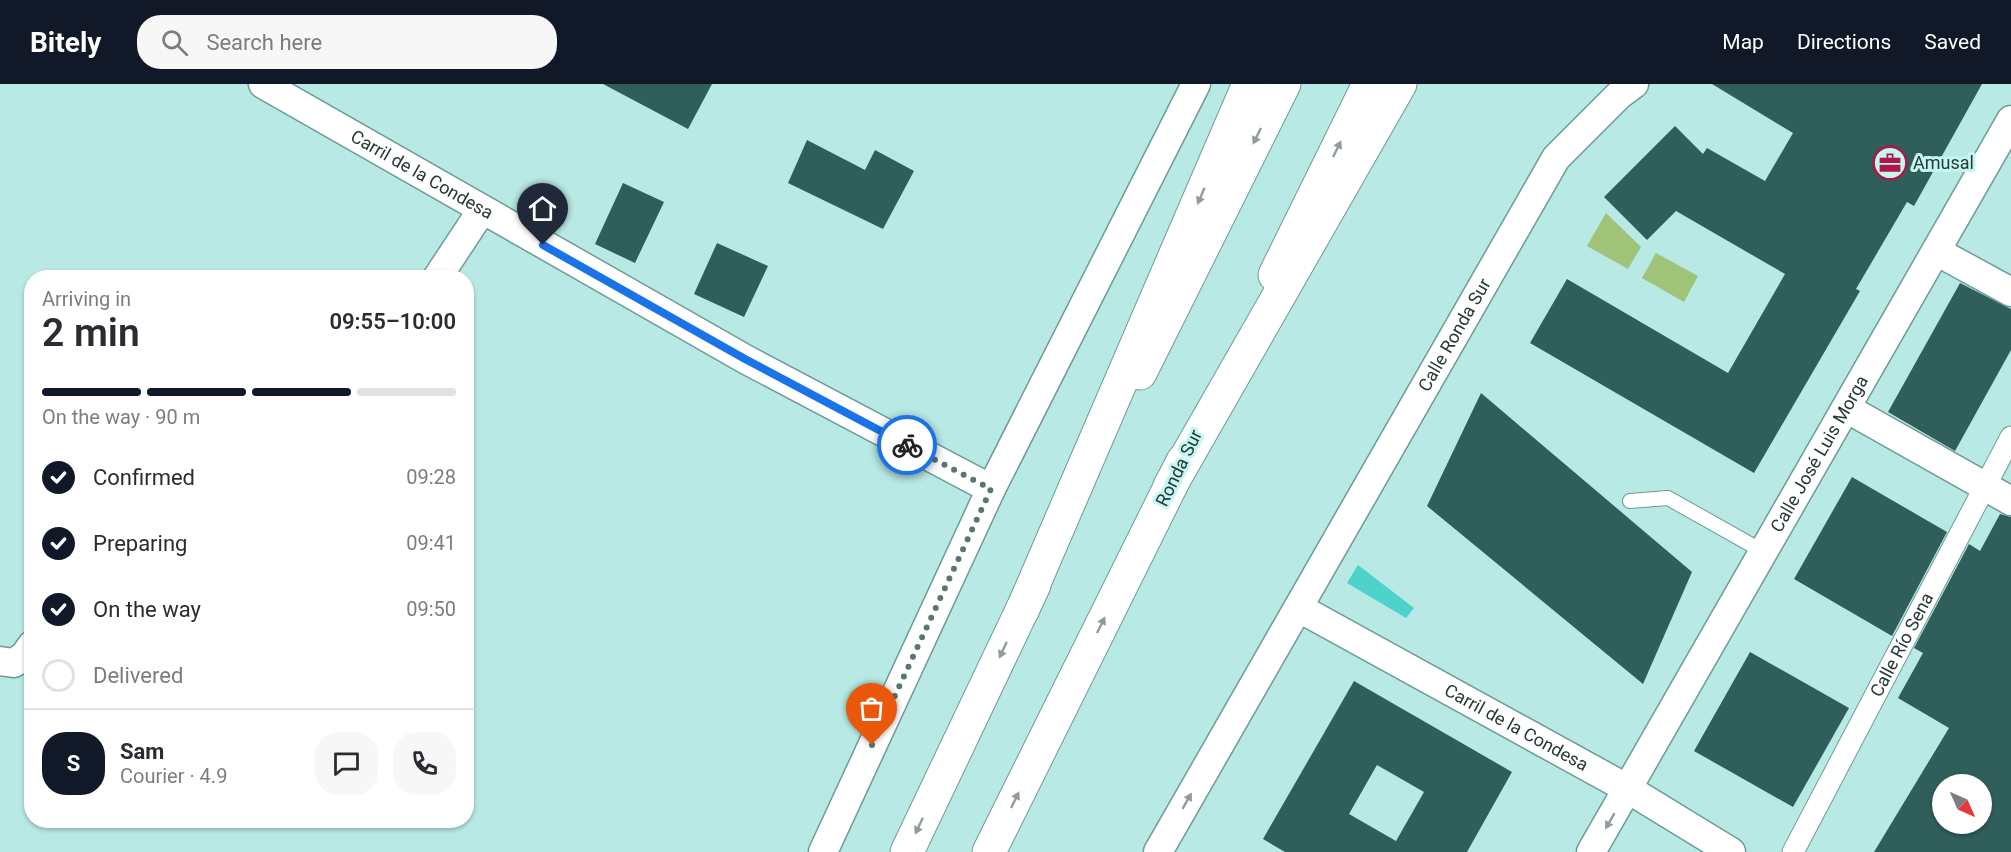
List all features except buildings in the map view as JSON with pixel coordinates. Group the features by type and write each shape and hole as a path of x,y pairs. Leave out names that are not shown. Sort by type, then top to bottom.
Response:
{"main road":[{"path":"1022,610 1249,84"},
{"path":"907,852 1022,610 1284,84"},
{"name":"Ronda Sur","path":"989,852 1369,84"},
{"path":"1170,486 1400,84"}],"street":[{"name":"Carril de la Condesa","path":"263,84 745,359 991,489"},
{"path":"823,852 991,489 1196,84"},
{"name":"Calle Ronda Sur","path":"1158,852 1556,158 1619,95 1634,84"},
{"name":"Calle José Luis Morga","path":"1591,852 2011,120"},
{"path":"442,270 482,210"},
{"path":"1936,251 2011,292"},
{"path":"1846,408 1984,488 2011,501"},
{"name":"Calle Río Sena","path":"1792,852 2011,438"},
{"name":"Carril de la Condesa","path":"1299,608 1628,789 1731,852"},
{"path":"0,661 14,663 24,656"}],"lane":[{"path":"1630,501 1668,498 1764,552"}],"green space":[{"path":"1606,213 1641,247 1628,269 1587,246"},
{"path":"1656,253 1698,276 1684,302 1642,278"}],"water":[{"path":"1358,565 1414,608 1406,618 1347,583"}],"way so far":[{"path":"872,745 991,489 907,445"}],"place":[{"name":"Amusal","path":"1890,163"}],"route":[{"path":"543,245 745,359 907,445"}]}
